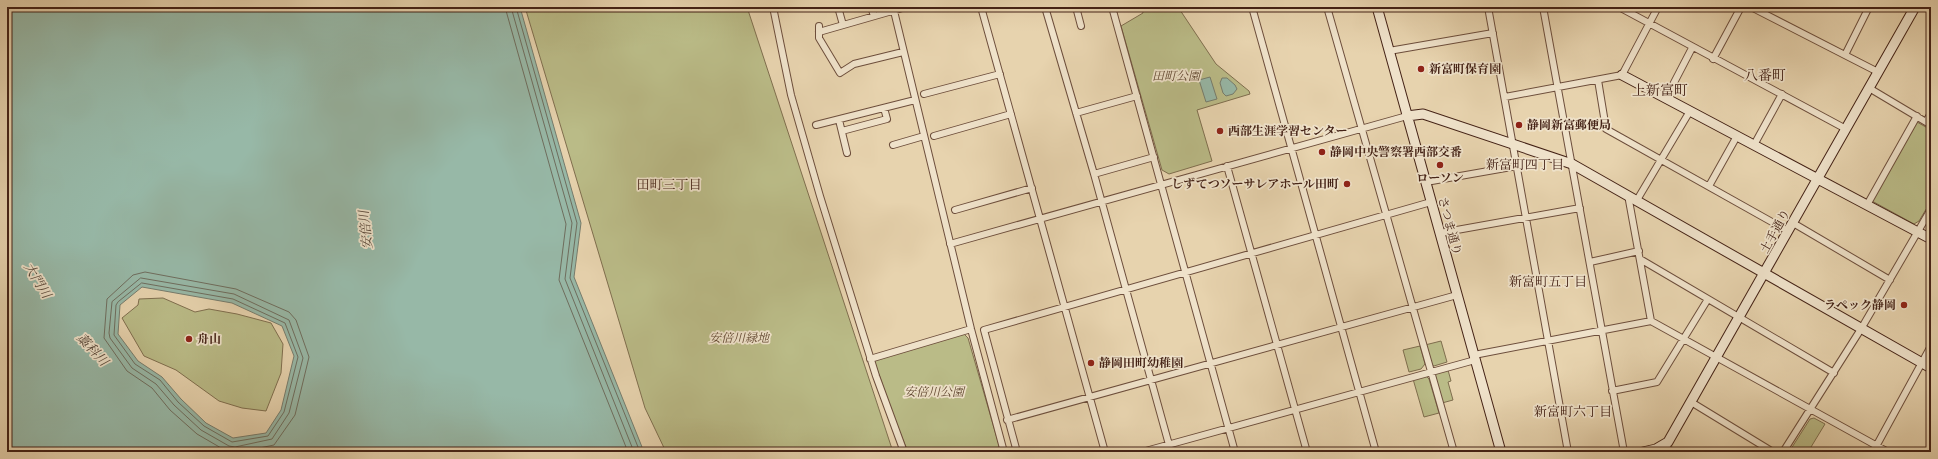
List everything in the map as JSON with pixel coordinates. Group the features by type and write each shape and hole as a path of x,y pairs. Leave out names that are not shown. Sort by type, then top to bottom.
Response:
{"street":[{"path":"773,7 791,95 870,359 904,452"},
{"path":"838,7 843,25"},
{"path":"871,7 874,16"},
{"path":"903,52 854,64 840,73 819,38 819,29 843,25 906,7"},
{"path":"981,7 1105,452"},
{"path":"1045,7 1102,202 1171,452"},
{"path":"1076,7 1081,26"},
{"path":"1112,7 1236,452"},
{"path":"1252,7 1376,452"},
{"path":"1327,7 1454,452"},
{"name":"さつま通り","path":"1377,7 1501,452"},
{"path":"1488,7 1568,452"},
{"path":"1543,7 1624,452"},
{"path":"1619,7 1692,48 1846,129"},
{"path":"1622,75 1658,7"},
{"path":"1713,59 1741,7"},
{"path":"1751,7 1878,72"},
{"path":"1845,55 1869,7"},
{"name":"土手通り","path":"1664,446 1717,357 1915,7"},
{"path":"894,11 971,329 1004,452"},
{"path":"1389,51 1493,33"},
{"path":"1666,98 1692,48"},
{"path":"924,94 1000,74"},
{"path":"1504,98 1622,75 1931,239"},
{"path":"1598,80 1606,129 1710,186 1890,280"},
{"path":"1869,88 1929,123 1931,113"},
{"path":"1754,145 1782,94"},
{"path":"1076,113 1137,96"},
{"path":"816,125 915,100"},
{"path":"842,131 886,119 884,108"},
{"path":"1637,200 1690,111"},
{"path":"934,136 1011,114"},
{"path":"950,244 1041,220 1161,184 1362,128 1407,116 1423,114 1572,164 1931,368"},
{"path":"1867,205 1917,116"},
{"path":"839,120 847,153"},
{"path":"893,145 924,136"},
{"path":"1710,186 1737,136"},
{"path":"1094,174 1154,157"},
{"path":"1227,166 1307,452"},
{"path":"1426,182 1517,166"},
{"path":"955,210 1032,188"},
{"path":"1628,195 1651,321"},
{"path":"1017,452 1006,420 984,330 1185,271 1316,236 1431,202"},
{"path":"1440,233 1580,208"},
{"path":"1783,452 1861,329 1931,210"},
{"path":"1590,262 1639,251"},
{"path":"1640,259 1834,373"},
{"path":"1006,420 1457,295"},
{"path":"1612,391 1657,382 1708,299"},
{"path":"1142,452 1430,372 1474,357 1651,321 1888,452"},
{"path":"870,359 971,329"},
{"path":"1873,452 1931,346"},
{"path":"1691,402 1773,452"},
{"path":"1643,452 1664,446 1674,452"}],"green space":[{"name":"安倍川緑地","path":"525,7 747,7 893,452 666,452 645,408"},
{"name":"田町公園","path":"1142,7 1178,7 1216,64 1249,91 1250,94 1197,110 1212,161 1169,174 1162,170 1121,26 1143,13"},
{"path":"1917,122 1931,130 1931,201 1919,221 1914,224 1872,201"},
{"path":"163,298 195,312 209,309 237,314 271,323 283,344 281,373 266,411 242,408 219,401 176,370 144,356 122,318 138,305 139,299"},
{"name":"安倍川公園","path":"963,333 968,338 1001,452 908,452 894,418 874,360"},
{"path":"1441,341 1447,362 1434,366 1430,364 1425,345"},
{"path":"1420,346 1425,364 1421,369 1409,372 1403,350"},
{"path":"1448,370 1451,381 1448,382 1453,400 1442,403 1434,377 1436,373"},
{"path":"1426,376 1429,379 1439,413 1424,417 1413,379"},
{"path":"1814,418 1825,424 1808,452 1789,452 1810,419"}],"water":[{"path":"7,7 520,7 581,223 574,277 644,452 7,452","holes":["142,287 232,303 282,326 294,356 281,410 266,433 233,438 206,423 181,399 162,377 138,361 118,334 120,305"]},
{"path":"1210,77 1217,99 1206,102 1199,80"},
{"path":"1222,78 1227,78 1235,85 1237,89 1233,94 1226,96 1223,93 1220,83"}],"place":[{"name":"新富町保育園","path":"1421,69"},
{"name":"静岡新富郵便局","path":"1519,125"},
{"name":"西部生涯学習センター","path":"1220,131"},
{"name":"静岡中央警察署西部交番","path":"1322,152"},
{"name":"ローソン","path":"1440,165"},
{"name":"しずてつソーサレアホール田町","path":"1347,184"},
{"name":"ラペック静岡","path":"1904,305"},
{"name":"舟山","path":"189,339"},
{"name":"静岡田町幼稚園","path":"1091,363"}],"district":[{"name":"八番町","path":"1765,75"},
{"name":"上新富町","path":"1660,90"},
{"name":"新富町四丁目","path":"1525,164"},
{"name":"田町三丁目","path":"669,184"},
{"name":"新富町五丁目","path":"1548,281"},
{"name":"新富町六丁目","path":"1573,411"}],"water label":[{"name":"安倍川","path":"365,230"},
{"name":"大門川","path":"38,280"},
{"name":"藁科川","path":"93,349"}]}
